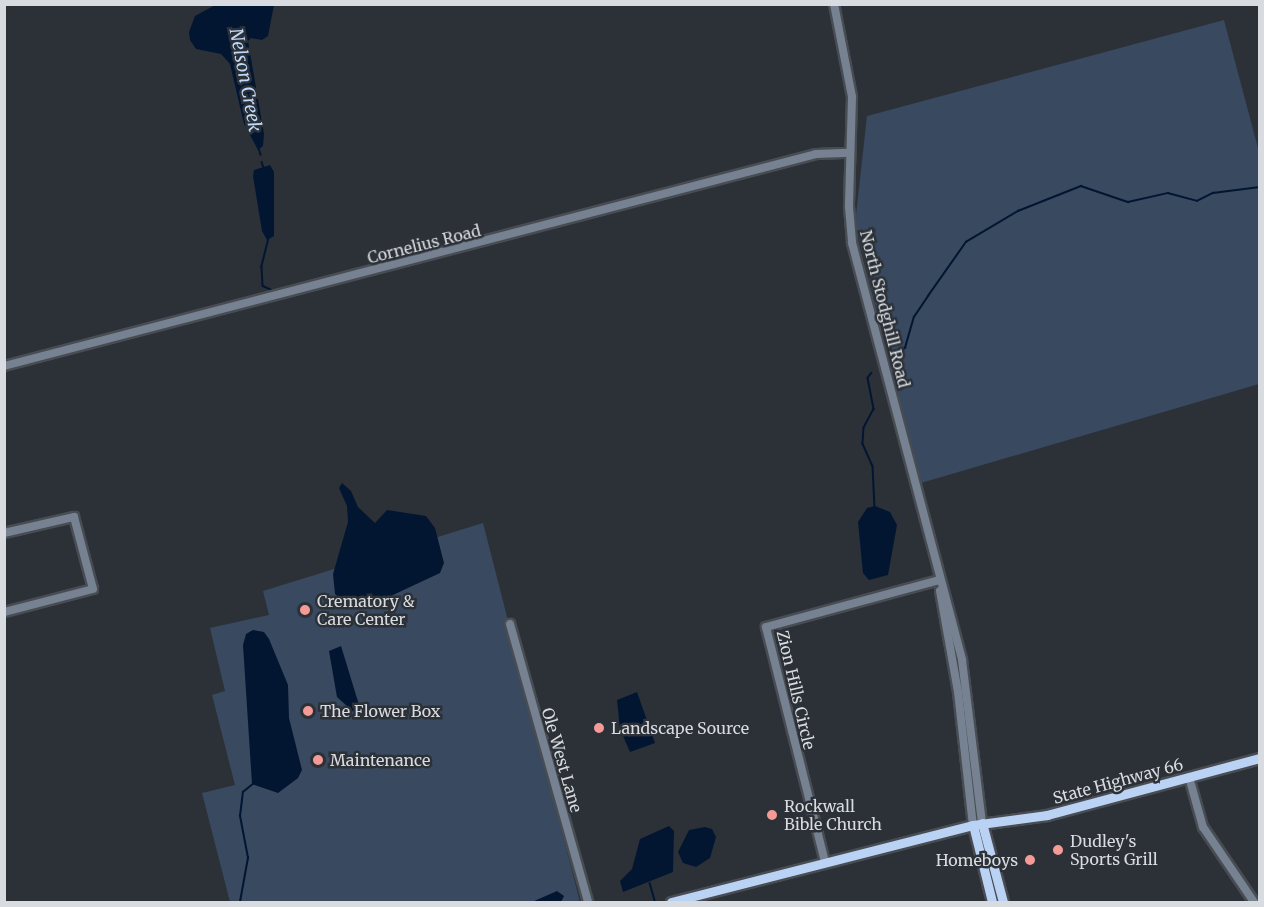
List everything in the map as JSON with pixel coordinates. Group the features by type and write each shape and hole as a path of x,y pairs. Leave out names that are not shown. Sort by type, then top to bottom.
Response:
{"main road":[{"name":"State Highway 66","path":"671,903 977,824 1047,815 1260,758"},
{"name":"North Stodghill Road","path":"977,824 992,903"},
{"name":"North Stodghill Road","path":"977,824 1003,903"}],"street":[{"name":"North Stodghill Road","path":"834,4 851,87 852,243 939,580 977,824"},
{"name":"Cornelius Road","path":"4,366 816,154 850,153"},
{"path":"4,533 74,517 93,589 4,612"},
{"name":"Zion Hills Circle","path":"825,862 766,627 939,580"},
{"name":"Ole West Lane","path":"510,624 588,903"},
{"path":"1189,777 1203,827 1254,903"}],"shaded area":[{"path":"1224,20 1259,152 1259,384 921,483 855,224 867,116"},
{"path":"483,523 580,902 230,902 202,793 235,785 212,695 225,691 210,628 269,615 263,591"}],"water":[{"path":"217,4 274,5 268,36 262,40 251,38 248,41 264,134 263,146 258,150 244,124 230,64 221,54 196,49 190,40 189,32 195,16"},
{"path":"270,165 274,172 274,236 267,240 262,231 253,176 254,170"},
{"path":"342,483 351,491 358,507 375,523 387,510 426,516 435,528 444,563 440,573 378,602 343,601 335,594 333,574 348,522 347,506 339,488"},
{"path":"875,506 890,512 897,525 888,575 869,580 863,573 858,522 867,508"},
{"path":"253,630 264,632 269,639 288,685 289,718 302,770 298,778 278,793 252,784 243,645 246,634"},
{"path":"341,646 359,705 358,716 337,697 329,651"},
{"path":"637,692 655,743 630,752 620,729 617,700"},
{"path":"669,826 674,831 673,872 623,892 620,881 632,869 640,839"},
{"path":"705,827 712,829 716,837 710,858 696,867 683,863 678,852 689,830"},
{"path":"557,891 564,896 561,902 532,902"}],"waterway":[{"name":"Nelson Creek","path":"259,148 261,155"},
{"name":"Nelson Creek","path":"262,162 264,168"},
{"path":"893,358 905,348 914,317 966,242 1018,211 1081,186 1128,202 1168,193 1197,201 1213,193 1260,187"},
{"name":"Nelson Creek","path":"269,238 262,267 263,286 274,291"},
{"path":"872,373 868,378 874,409 864,428 863,444 873,466 875,508"},
{"path":"240,902 248,858 240,816 243,792 254,783"},
{"path":"650,883 655,900"}],"place":[{"name":"Crematory & Care Center","path":"305,610"},
{"name":"The Flower Box","path":"308,711"},
{"name":"Landscape Source","path":"599,728"},
{"name":"Maintenance","path":"318,760"},
{"name":"Rockwall Bible Church","path":"772,815"},
{"name":"Dudley's Sports Grill","path":"1058,850"},
{"name":"Homeboys","path":"1030,860"}]}
